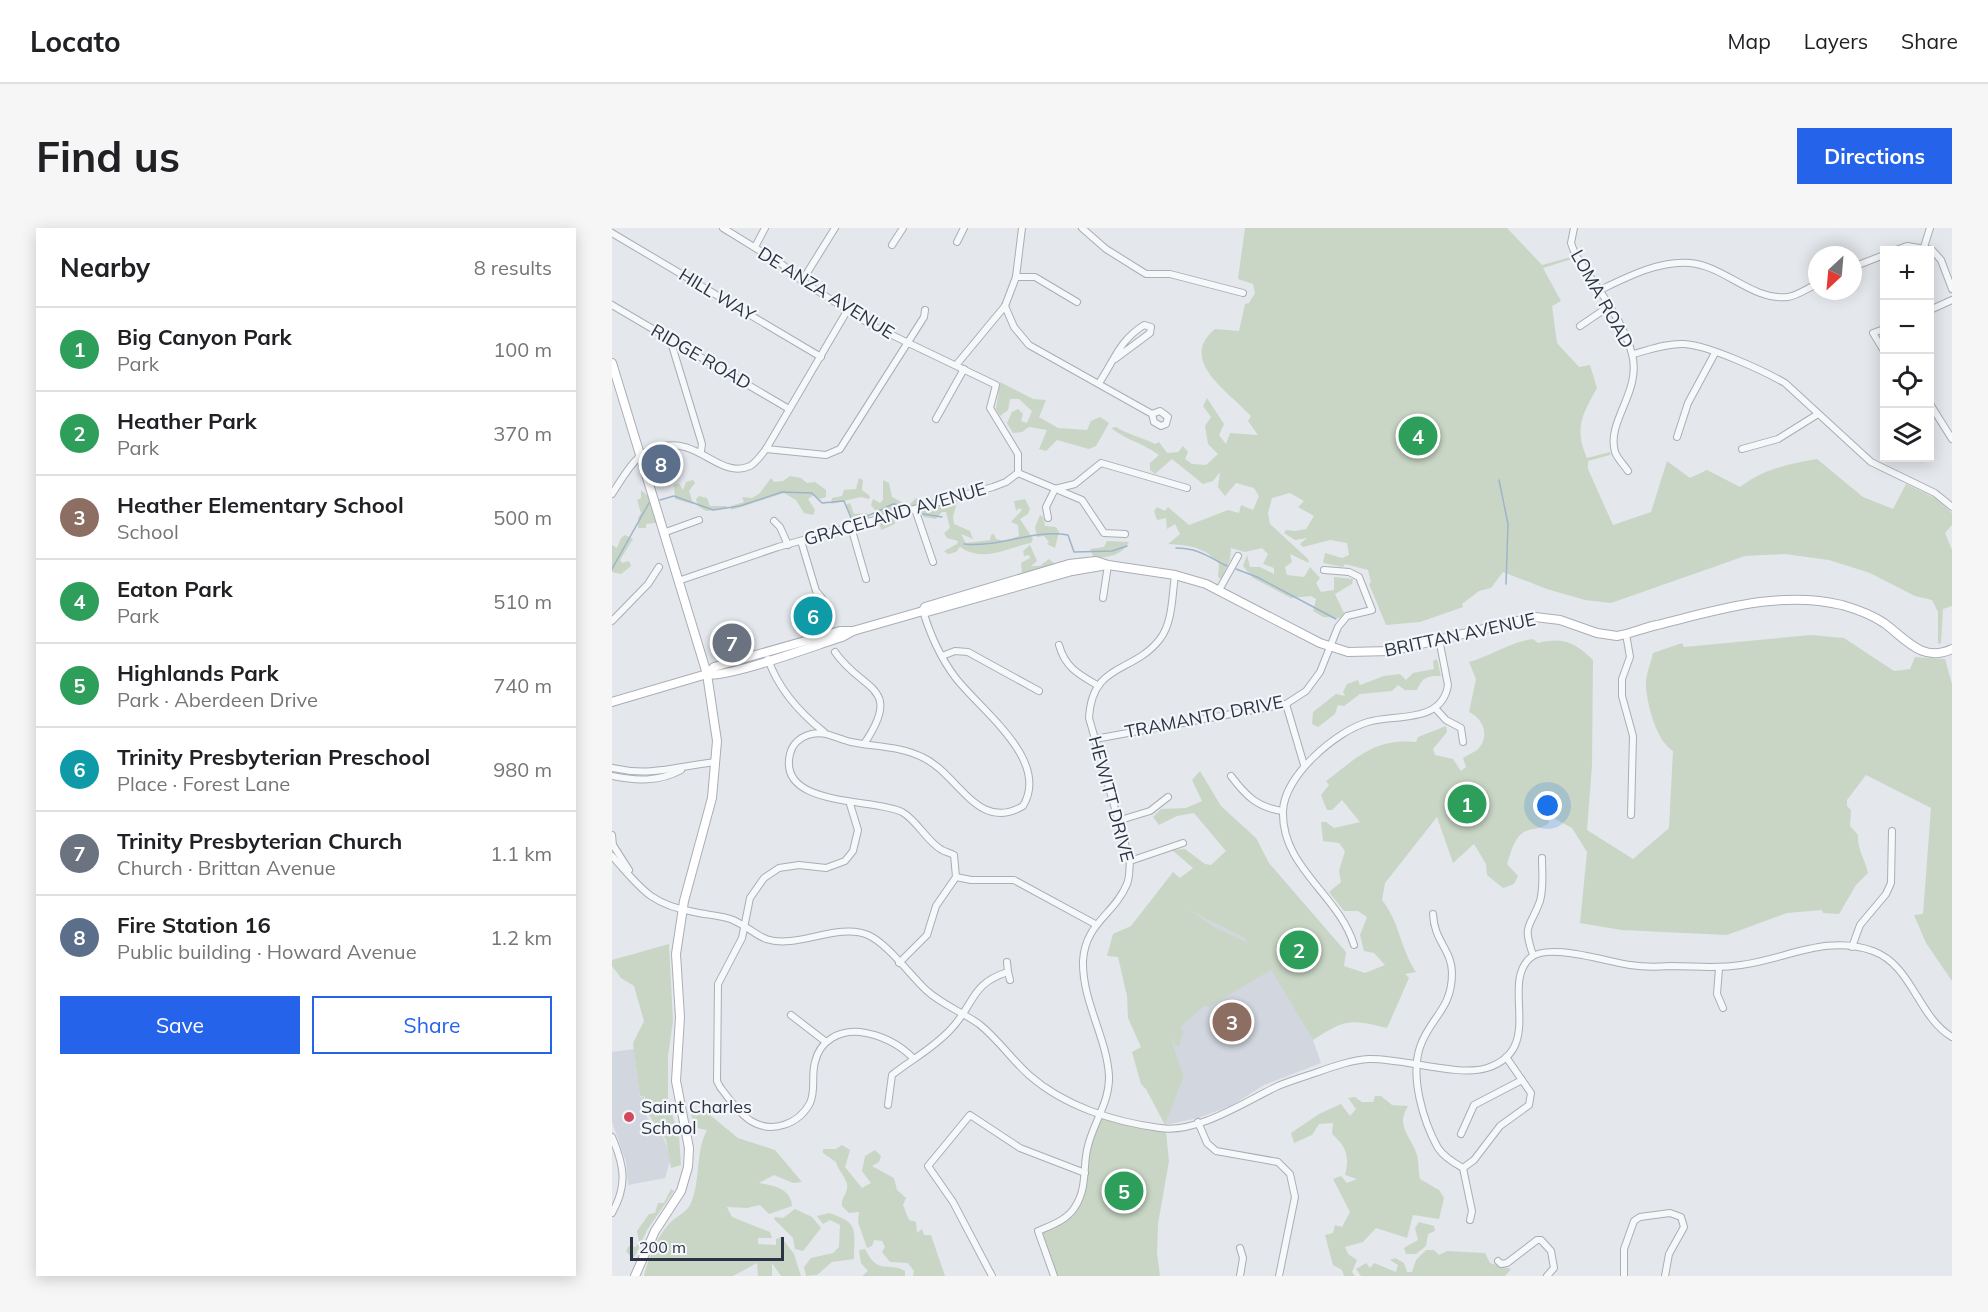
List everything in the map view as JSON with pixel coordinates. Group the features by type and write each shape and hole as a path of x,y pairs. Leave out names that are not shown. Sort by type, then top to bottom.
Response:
{"main road":[{"path":"612,366 707,674 715,721 716,762 709,809 682,910 676,954 680,1017 676,1081 689,1148 688,1167 678,1198 649,1242 635,1276"},
{"name":"BRITTAN AVENUE","path":"612,702 707,674 717,676 767,656 842,638 853,631 923,611 927,612 1072,571 1108,565 1175,575 1219,590 1331,649 1348,652 1377,653 1535,617 1560,620 1606,635 1626,634 1747,603 1805,599 1843,606 1865,613 1884,623 1918,650 1939,653 1952,649"}],"street":[{"name":"DE ANZA AVENUE","path":"723,228 783,264 802,281 848,311 907,343 957,364 996,385 990,408 1018,454 1018,473"},
{"path":"754,247 765,228"},
{"path":"802,281 835,228"},
{"path":"892,245 903,228"},
{"path":"957,242 964,228"},
{"path":"957,364 1005,306 1016,277 1022,228"},
{"path":"1082,228 1106,249 1146,274 1180,276 1243,293"},
{"name":"LOMA ROAD","path":"1574,228 1571,243 1575,254 1608,307 1633,354 1634,381 1614,430 1615,453 1628,471"},
{"path":"1924,246 1930,228"},
{"name":"HILL WAY","path":"612,233 821,357"},
{"path":"1934,252 1941,260 1952,289"},
{"path":"1862,264 1880,257"},
{"path":"1598,291 1632,274 1687,262 1716,269 1760,293 1773,297 1790,297 1808,288"},
{"path":"1016,277 1035,277 1077,302"},
{"path":"1934,308 1952,300"},
{"name":"RIDGE ROAD","path":"612,306 789,409"},
{"path":"1005,306 1014,327 1029,345 1152,414"},
{"path":"1580,326 1608,307"},
{"path":"766,449 826,455 840,449 924,317 925,310"},
{"path":"612,494 640,456 647,451 673,444 700,451 714,462 731,468 750,465 766,449 848,311"},
{"path":"1099,383 1115,359 1122,341 1144,324 1150,327 1149,333 1115,359"},
{"path":"1880,330 1873,333 1880,344"},
{"path":"670,338 702,444 700,451"},
{"path":"1633,354 1683,344 1715,353 1773,376 1785,384 1879,468 1935,493 1952,507"},
{"path":"1677,437 1688,403 1715,353"},
{"path":"936,419 964,369"},
{"path":"1932,408 1952,439"},
{"path":"1742,448 1778,439 1818,414"},
{"path":"1048,518 1046,507 1055,489 1075,484 1101,463 1187,488"},
{"path":"1018,473 1082,500 1104,533 1125,534"},
{"name":"GRACELAND AVENUE","path":"678,581 801,541 993,487 1006,482 1018,473"},
{"path":"915,509 933,562"},
{"path":"663,533 699,520"},
{"path":"774,521 780,527 788,545"},
{"path":"851,527 866,579"},
{"path":"801,541 816,591 822,598"},
{"path":"1219,590 1238,556"},
{"path":"1103,598 1108,565"},
{"path":"612,621 648,584 658,567"},
{"name":"TRAMANTO DRIVE","path":"1095,739 1286,704 1306,691 1331,649 1338,627 1347,616 1372,610 1359,577 1349,572 1324,570"},
{"path":"1059,645 1063,659 1073,670 1096,685 1148,651 1160,640 1168,619 1175,575"},
{"path":"767,656 788,696 803,716 824,732 864,744 902,749 924,757 944,771 984,811 1006,813 1023,806 1031,784 1027,766 1016,746 954,676 942,656 923,611"},
{"path":"1626,634 1630,657 1622,679 1622,696 1633,736 1631,815"},
{"path":"1354,945 1349,927 1295,858 1285,836 1283,811 1285,794 1305,765 1359,725 1415,716 1435,708 1445,695 1448,685 1439,639"},
{"path":"942,656 955,651 968,652 1039,691"},
{"path":"835,652 843,663 868,682 879,697 880,718 864,744"},
{"name":"HEWITT DRIVE","path":"1054,1276 1038,1231 1064,1219 1074,1209 1082,1195 1087,1148 1101,1113 1109,1077 1090,1010 1083,962 1087,939 1095,924 1119,898 1128,882 1130,861 1089,718 1090,700 1096,685"},
{"path":"1286,704 1305,765"},
{"path":"1435,708 1439,715 1461,728 1463,742"},
{"path":"824,732 808,734 794,745 790,753 791,773 795,780 808,790 850,804 893,808 909,817 942,850 954,855 956,876 936,906 927,935 899,963"},
{"path":"612,768 640,773 716,762"},
{"path":"612,776 632,780 654,779 671,776 684,768"},
{"path":"1231,776 1253,801 1267,809 1283,811"},
{"path":"1117,821 1150,811 1168,797"},
{"path":"850,804 858,830 853,851 845,861 826,868 789,865 772,873 754,890 743,926 742,938 718,984 716,1072 720,1087 750,1120 772,1128 788,1124 797,1118 811,1101 815,1061 826,1042 846,1032 885,1037 902,1047 913,1058"},
{"path":"1852,947 1860,925 1886,894 1891,883 1892,831"},
{"path":"612,835 613,845 637,883"},
{"path":"1130,861 1183,843"},
{"path":"612,856 660,904 725,917 768,941 789,941 850,931 867,934 930,993 980,1024 1028,1074 1056,1096 1101,1113 1167,1130 1235,1110 1281,1085 1341,1064 1368,1059 1479,1070 1490,1067 1506,1057 1517,1039 1520,978 1525,964 1533,955 1547,951 1630,965 1719,968 1747,965 1808,948 1829,945 1873,951 1888,959 1900,971 1934,1024 1952,1037"},
{"path":"1533,955 1526,938 1529,923 1540,900 1542,858"},
{"path":"956,876 971,880 1014,880 1095,924"},
{"path":"1433,914 1433,929 1449,959 1451,980 1448,999 1443,1011 1427,1031 1419,1048 1416,1080 1419,1100 1438,1149 1463,1168 1472,1211 1470,1220"},
{"path":"1007,962 1010,980"},
{"path":"1719,968 1717,994 1723,1008"},
{"path":"888,1105 888,1088 892,1075 945,1035 962,1014 980,985 992,976 1008,972"},
{"path":"791,1015 826,1042"},
{"path":"1463,1168 1474,1160 1500,1126 1529,1105 1531,1093 1506,1057"},
{"path":"1461,1134 1474,1105 1522,1080"},
{"path":"992,1276 953,1202 928,1166 970,1115 1020,1148 1085,1173"},
{"path":"1198,1122 1207,1143 1216,1151 1278,1162 1290,1174 1295,1197 1279,1276"},
{"path":"612,1137 623,1163 624,1178 612,1213"},
{"path":"1624,1276 1624,1249 1632,1224 1640,1217 1670,1213 1681,1217 1684,1227 1669,1254 1665,1276"},
{"path":"1498,1261 1501,1264 1507,1263 1537,1240 1541,1240 1553,1259 1554,1268 1547,1276"},
{"path":"1240,1248 1243,1258 1240,1276"}],"shaded area":[{"path":"1189,910 1244,938 1272,967 1313,1040 1321,1063 1264,1085 1231,1106 1198,1118 1165,1125 1184,1077 1170,1037 1152,1008 1135,966 1160,947"},
{"name":"Saint Charles School","path":"634,1049 640,1097 644,1097 645,1107 642,1108 652,1126 654,1124 661,1131 671,1158 665,1178 628,1185 626,1162 612,1122 612,1052"}],"green space":[{"path":"1245,228 1507,228 1542,265 1571,257 1572,259 1543,268 1561,301 1552,306 1557,343 1579,367 1590,365 1597,388 1587,406 1580,430 1587,458 1610,452 1610,455 1588,461 1588,469 1613,525 1651,512 1667,461 1690,478 1707,470 1740,487 1777,468 1817,459 1863,497 1893,509 1906,484 1935,498 1952,513 1952,525 1945,533 1952,550 1952,606 1943,609 1941,643 1938,644 1938,612 1932,600 1915,596 1870,573 1829,560 1785,554 1745,556 1611,603 1585,600 1547,589 1503,572 1491,588 1479,591 1462,604 1463,607 1420,622 1386,625 1369,584 1371,582 1368,570 1345,564 1343,567 1323,563 1325,553 1342,558 1349,555 1347,543 1330,540 1303,547 1300,544 1307,538 1295,540 1284,533 1286,530 1306,529 1314,516 1298,507 1304,501 1290,493 1272,498 1268,513 1270,524 1308,559 1309,563 1290,554 1292,562 1285,567 1287,575 1304,577 1310,567 1320,578 1316,583 1321,592 1334,590 1334,577 1353,579 1352,584 1335,594 1344,613 1340,618 1323,617 1313,611 1316,599 1311,596 1291,598 1253,578 1243,566 1247,555 1250,567 1260,567 1274,574 1274,568 1263,564 1268,554 1262,548 1245,552 1231,548 1230,560 1221,579 1218,577 1219,564 1202,550 1168,544 1180,534 1175,524 1167,529 1166,518 1157,520 1154,511 1157,507 1165,511 1168,507 1189,525 1228,510 1239,513 1241,505 1253,510 1259,496 1254,488 1236,483 1225,496 1218,487 1220,472 1213,481 1203,484 1172,459 1155,474 1150,470 1150,463 1159,455 1111,428 1116,427 1155,444 1159,442 1167,453 1178,452 1183,446 1188,452 1185,459 1192,464 1206,465 1218,454 1208,444 1205,426 1211,417 1203,406 1207,398 1224,424 1219,435 1226,444 1230,433 1258,435 1248,421 1251,416 1210,375 1204,364 1202,352 1205,341 1215,329 1239,331 1245,304 1249,303 1255,293 1253,284 1238,279"},
{"path":"1000,382 1033,399 1046,400 1039,417 1058,428 1087,430 1091,421 1100,417 1109,423 1096,446 1089,449 1057,440 1046,451 1039,449 1047,430 1029,427 1022,432 1013,433 1007,423 1012,412 1018,409 1023,414 1021,421 1027,423 1032,411 1019,399 1010,399 1008,410 1000,416 996,409"},
{"path":"790,476 801,478 807,483 815,482 826,490 826,497 820,499 814,495 808,499 815,510 813,515 804,513 796,500 784,493 731,510 731,506 744,502 742,497 752,498 759,494 771,478 774,482 783,481"},
{"path":"859,478 863,480 862,490 870,496 869,499 861,497 831,504 832,498 842,496 844,490 856,489"},
{"path":"693,480 695,483 689,491 693,504 675,499 674,485 679,483 683,490 686,482"},
{"path":"883,480 889,483 892,497 905,504 910,504 916,498 921,503 937,498 943,505 948,501 957,502 953,517 954,524 970,531 973,539 961,534 966,543 990,540 991,535 994,534 996,539 1004,541 1019,536 1018,525 1011,522 1022,510 1019,508 1016,511 1014,501 1025,499 1030,509 1028,514 1020,519 1033,539 1031,543 995,553 977,554 960,547 956,552 948,554 944,551 957,544 958,541 947,538 944,533 950,528 946,512 942,512 936,519 924,517 918,510 907,516 894,516 895,524 881,530 878,514 871,505 873,499 880,503 883,500"},
{"path":"641,490 651,499 657,520 656,523 646,524 646,528 638,528 638,518 641,513 637,500 641,498"},
{"path":"699,496 707,498 710,506 727,506 727,508 706,511 698,506 696,499"},
{"path":"850,503 854,514 867,513 870,519 854,525 846,505"},
{"path":"1040,515 1043,517 1045,526 1056,527 1059,532 1055,548 1047,544 1049,542 1044,536 1037,537 1035,527"},
{"path":"625,535 633,539 620,560 622,563 629,561 631,566 621,574 612,572 612,545 617,548 621,538"},
{"path":"1107,541 1129,542 1118,553 1094,558 1090,549 1104,547"},
{"path":"1030,545 1037,561 1031,566 1040,566 1049,559 1055,564 1022,573 1021,563 1030,558 1029,555 1024,556 1023,551"},
{"path":"1811,635 1844,638 1894,671 1910,669 1915,657 1945,659 1952,684 1952,981 1926,943 1914,915 1923,914 1931,808 1866,775 1847,800 1847,806 1851,810 1850,826 1858,835 1868,873 1856,885 1839,914 1823,913 1822,910 1787,913 1727,935 1621,930 1580,923 1587,852 1572,828 1548,815 1549,823 1522,833 1514,845 1507,864 1518,876 1514,884 1503,888 1487,875 1486,864 1474,844 1453,863 1437,817 1385,883 1382,900 1393,918 1406,954 1416,972 1405,974 1409,978 1387,1028 1364,1023 1348,1023 1333,1028 1313,1040 1268,964 1271,970 1208,1007 1204,1006 1180,1027 1183,1032 1179,1046 1176,1046 1170,1036 1184,1077 1165,1125 1141,1084 1132,1052 1141,1047 1128,1018 1127,996 1118,957 1107,956 1113,934 1131,926 1173,872 1180,878 1193,868 1172,850 1185,849 1205,864 1211,865 1226,851 1194,813 1177,816 1159,825 1153,817 1161,809 1186,808 1202,801 1192,780 1200,771 1221,806 1256,838 1269,863 1346,952 1344,966 1365,973 1385,965 1374,953 1364,951 1360,935 1367,917 1358,911 1344,911 1329,892 1341,882 1339,871 1345,851 1339,843 1323,841 1321,822 1326,822 1334,828 1360,822 1342,800 1332,810 1327,810 1321,795 1329,785 1326,781 1367,751 1389,743 1416,742 1418,737 1446,726 1447,732 1433,749 1435,755 1453,759 1461,771 1466,767 1463,758 1477,750 1484,739 1484,728 1469,712 1476,679 1469,662 1508,646 1533,639 1538,643 1562,641 1574,645 1593,660 1592,765 1587,830 1633,859 1669,828 1673,751 1657,731 1650,712 1647,674 1653,653 1682,643 1684,647","holes":["1189,910 1244,938 1248,943 1216,928"]},
{"path":"1437,659 1441,676 1426,678 1417,690 1405,690 1398,685 1392,691 1360,694 1344,706 1338,705 1335,714 1318,727 1312,724 1313,712 1336,694 1345,696 1343,692 1347,684 1358,680 1360,685 1384,676 1400,674 1406,680 1413,673 1434,669 1433,661"},
{"path":"669,944 673,1021 668,1056 668,1101 679,1136 681,1165 671,1168 666,1140 646,1111 645,1097 640,1096 633,1043 644,1021 634,986 621,978 612,966 612,960"},
{"path":"1375,1096 1381,1096 1392,1105 1408,1106 1403,1120 1405,1131 1417,1155 1420,1179 1439,1190 1444,1198 1439,1219 1413,1215 1407,1238 1376,1228 1363,1242 1345,1247 1348,1254 1357,1260 1352,1272 1355,1276 1344,1276 1342,1270 1333,1265 1325,1235 1333,1233 1335,1225 1342,1227 1350,1212 1333,1179 1341,1176 1347,1183 1357,1179 1345,1175 1346,1152 1332,1134 1333,1123 1319,1124 1312,1135 1294,1143 1291,1133 1319,1114 1341,1104 1350,1116 1356,1109 1348,1098 1355,1097 1362,1102 1373,1102"},
{"path":"695,1109 705,1111 738,1138 775,1150 802,1182 793,1183 774,1175 759,1183 780,1189 791,1200 792,1206 769,1214 760,1205 747,1208 727,1207 732,1217 770,1232 772,1238 758,1238 758,1244 776,1245 776,1239 781,1237 794,1254 801,1276 781,1276 772,1263 772,1276 758,1276 757,1263 733,1276 644,1276 662,1233 687,1209 694,1194 701,1148 707,1130 697,1128 691,1115"},
{"path":"1100,1112 1166,1132 1169,1161 1158,1224 1157,1253 1160,1276 1054,1276 1041,1232 1076,1209"},
{"path":"842,1145 850,1150 845,1167 862,1188 871,1183 862,1171 865,1156 875,1150 881,1156 879,1162 872,1166 894,1178 897,1190 906,1198 903,1205 909,1220 916,1222 917,1233 922,1229 924,1235 931,1235 945,1276 913,1276 914,1271 908,1263 890,1262 882,1252 885,1247 882,1241 874,1240 872,1246 867,1248 858,1222 859,1212 849,1213 842,1206 847,1188 845,1179 836,1162 823,1153 823,1149 836,1149"},
{"path":"671,1189 674,1191 647,1230 632,1258 626,1251 629,1246 636,1247 639,1242 637,1231 649,1214 655,1213 658,1203 664,1203"},
{"path":"795,1209 812,1217 821,1228 803,1251 795,1249 793,1238 774,1219 775,1217 783,1218"},
{"path":"829,1213 851,1224 854,1234 854,1259 832,1262 817,1275 806,1276 804,1267 811,1258 833,1253 839,1247 840,1225 830,1220 823,1224 817,1216"},
{"path":"1419,1222 1434,1226 1435,1231 1428,1234 1426,1246 1416,1254 1406,1254 1404,1248 1418,1240 1415,1228"},
{"path":"865,1249 874,1262 899,1268 905,1271 905,1276 862,1276 868,1271 861,1263 859,1250"},
{"path":"1426,1250 1434,1250 1439,1255 1447,1251 1485,1253 1490,1263 1511,1269 1505,1276 1361,1276 1356,1269 1366,1263 1370,1268 1374,1263 1396,1272 1398,1265 1390,1260 1395,1258 1404,1263 1407,1272 1412,1272 1416,1260"}],"waterway":[{"path":"1499,480 1508,524 1506,584"},
{"path":"660,500 674,496 713,510 740,506 782,492 812,493 822,503 844,501 852,520 857,521 893,504 908,506"},
{"path":"612,569 649,503"},
{"path":"923,514 942,517"},
{"path":"964,544 977,545 1042,534 1055,534 1068,535 1074,552 1112,551 1127,546"},
{"path":"1176,548 1197,551 1227,566"},
{"path":"1236,569 1257,577 1336,619"}],"place":[{"name":"Eaton Park","path":"1418,436"},
{"name":"Fire Station 16","path":"661,464"},
{"name":"Trinity Presbyterian Preschool","path":"813,616"},
{"name":"Trinity Presbyterian Church","path":"732,643"},
{"name":"Big Canyon Park","path":"1467,804"},
{"name":"Heather Park","path":"1299,950"},
{"name":"Heather Elementary School","path":"1232,1022"},
{"name":"Saint Charles School","path":"629,1117"},
{"name":"Highlands Park","path":"1124,1191"}]}
